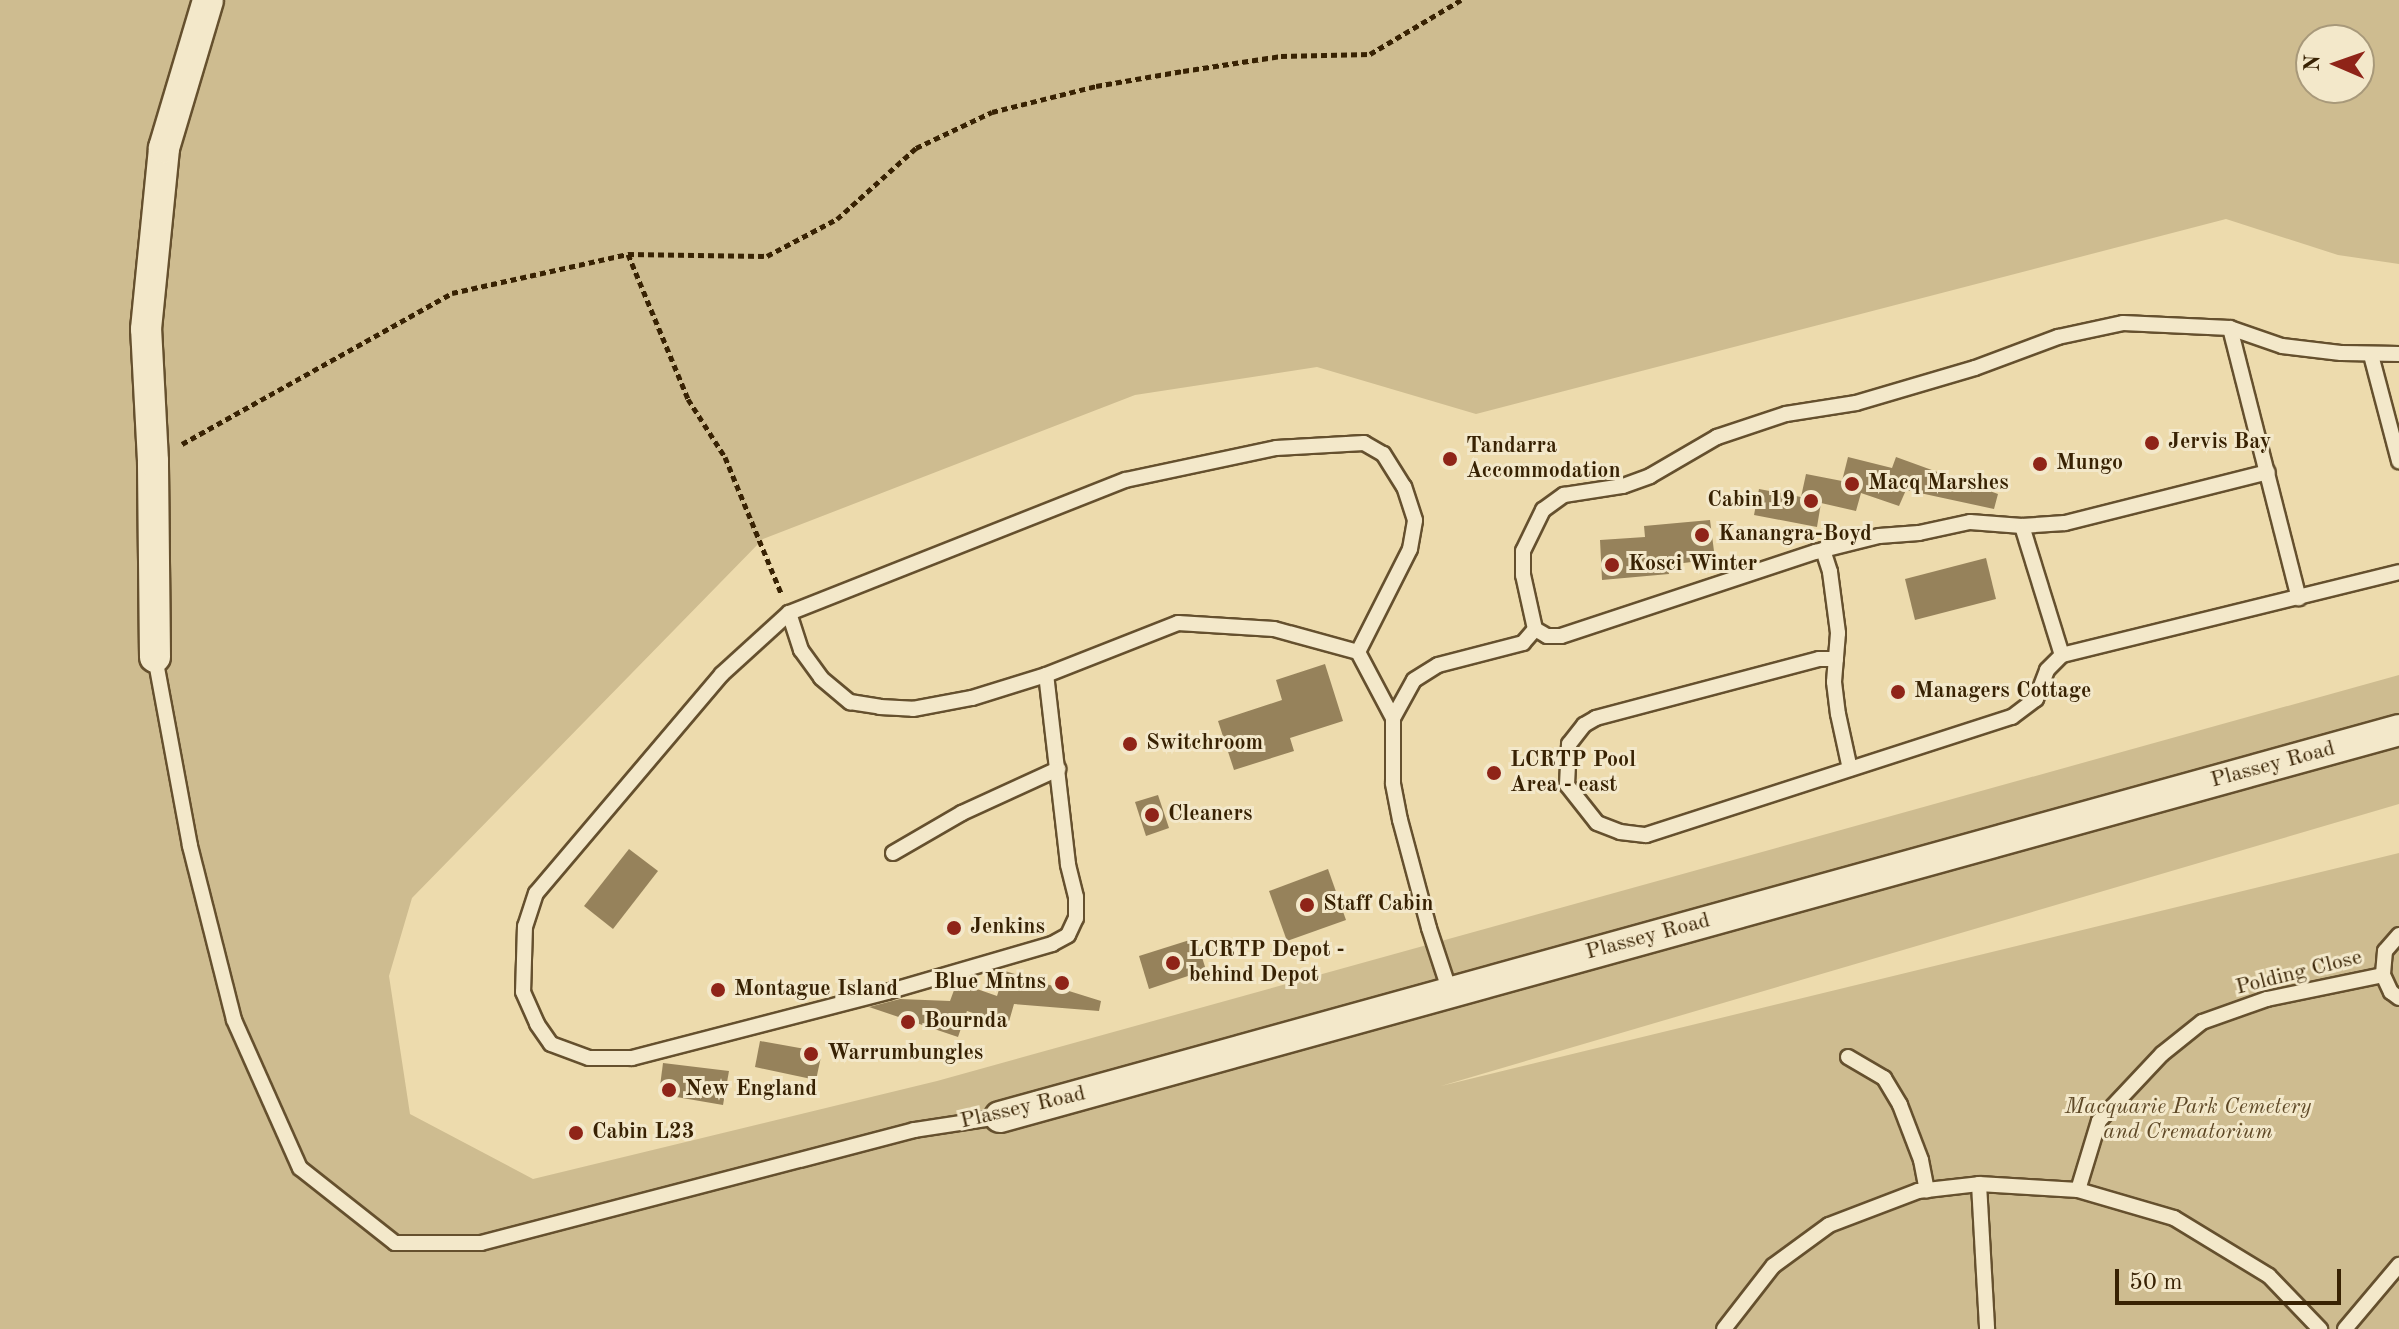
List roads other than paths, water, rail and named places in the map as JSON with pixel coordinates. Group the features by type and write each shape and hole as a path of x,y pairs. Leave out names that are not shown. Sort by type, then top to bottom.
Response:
{"street":[{"path":"155,657 153,461 146,329 164,148 208,0"},
{"name":"Plassey Road","path":"1000,1117 2399,730"}],"lane":[{"path":"2268,472 2065,523 2022,526 1970,522 1879,536 1823,550 1561,636 1547,636 1535,629 1523,575 1523,551 1543,510 1564,495 1623,486 1650,476 1717,437 1762,422 1808,408 1856,403 1975,368 2081,331 2144,321 2230,328 2282,346 2371,355 2399,354"},
{"path":"2230,328 2299,598"},
{"path":"2371,355 2399,461"},
{"path":"1046,675 1076,908 1068,935 1052,944 632,1058 589,1058 551,1044 537,1024 523,992 525,926 536,893 722,674 789,613 1125,480 1276,448 1364,443 1383,454 1404,487 1415,520 1410,549 1358,652"},
{"path":"2022,526 2062,655"},
{"path":"1823,550 1830,572 1838,633 1836,703 1850,769"},
{"path":"1836,659 1819,659 1596,718 1584,725 1569,744 1567,785 1597,823 1620,832 1646,835 2012,717 2036,699 2047,670 2062,655 2399,572"},
{"path":"789,613 801,650 821,678 850,702 913,709 972,698 1046,675 1178,623 1274,629 1358,652 1393,718 1393,783 1406,851 1450,992"},
{"path":"1393,718 1414,680 1438,665 1523,643 1535,629"},
{"name":"Plassey Road","path":"155,657 190,846 234,1020 300,1168 395,1243 481,1243 895,1135 1000,1117"},
{"path":"893,853 962,813 1058,769"},
{"name":"Polding Close","path":"2399,935 2385,951 2383,975 2391,992 2399,998"},
{"name":"Polding Close","path":"2078,1190 2099,1121 2162,1054 2202,1022 2267,999 2383,975"},
{"path":"1848,1057 1884,1078 1900,1105 1921,1160 1927,1190"},
{"path":"1979,1184 1987,1329"},
{"path":"1724,1329 1773,1266 1829,1225 1927,1190 1979,1184 2078,1190 2174,1218 2269,1276 2320,1329"},
{"path":"2345,1329 2399,1265"}],"place":[{"name":"Jervis Bay","path":"2152,443"},
{"name":"Tandarra Accommodation","path":"1450,459"},
{"name":"Mungo","path":"2040,464"},
{"name":"Macq Marshes","path":"1852,484"},
{"name":"Cabin 19","path":"1811,501"},
{"name":"Kanangra-Boyd","path":"1702,535"},
{"name":"Kosci Winter","path":"1612,565"},
{"name":"Managers Cottage","path":"1898,692"},
{"name":"Switchroom","path":"1130,744"},
{"name":"LCRTP Pool Area - east","path":"1494,773"},
{"name":"Cleaners","path":"1152,815"},
{"name":"Staff Cabin","path":"1307,905"},
{"name":"Jenkins","path":"954,928"},
{"name":"LCRTP Depot - behind Depot","path":"1173,963"},
{"name":"Blue Mntns","path":"1062,983"},
{"name":"Montague Island","path":"718,990"},
{"name":"Bournda","path":"908,1022"},
{"name":"Warrumbungles","path":"811,1054"},
{"name":"New England","path":"669,1090"},
{"name":"Cabin L23","path":"576,1133"}],"park label":[{"name":"Macquarie Park Cemetery and Crematorium","path":"2188,1120"}]}
